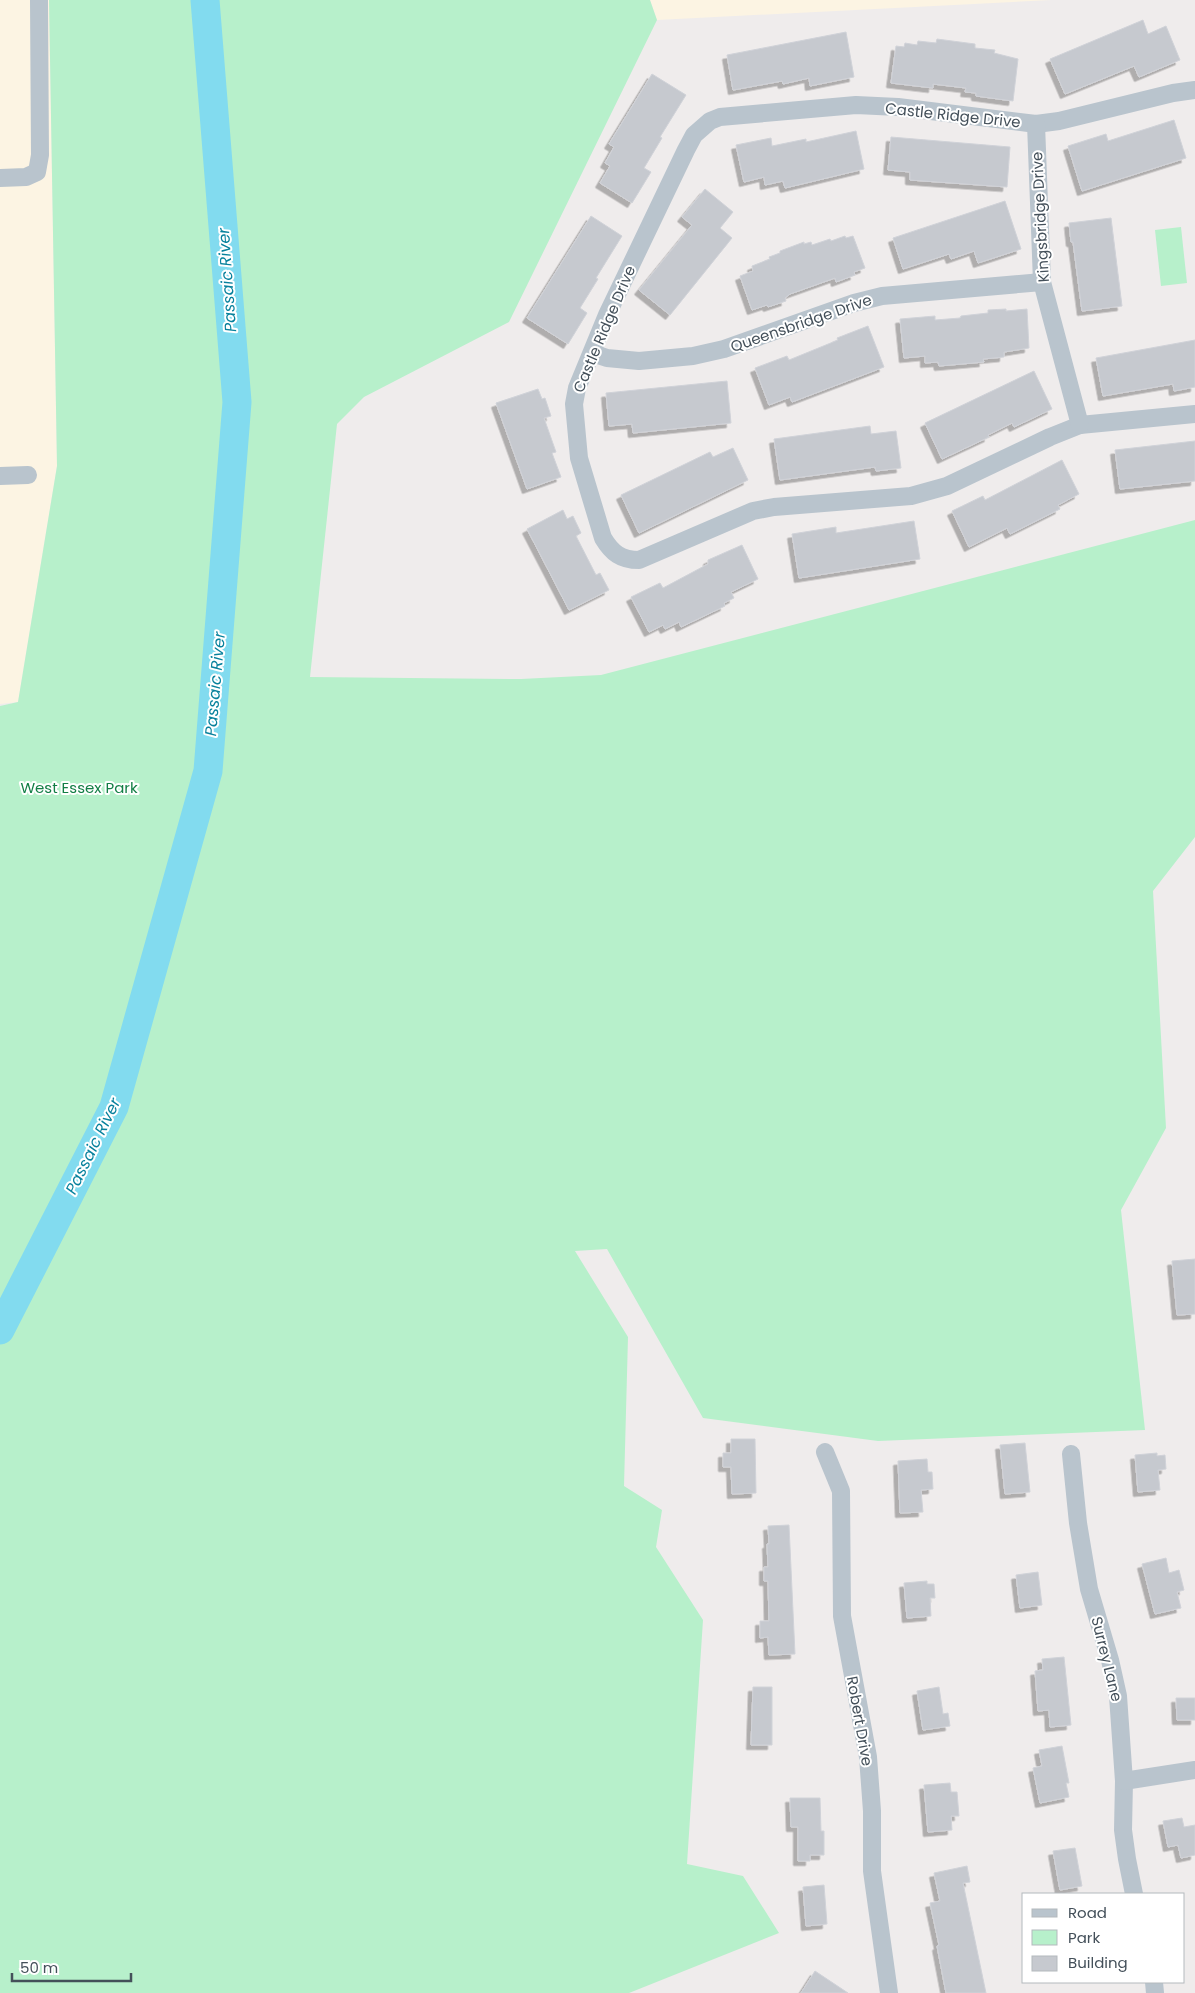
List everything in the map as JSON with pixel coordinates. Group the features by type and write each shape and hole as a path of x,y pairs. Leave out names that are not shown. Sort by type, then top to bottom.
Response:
{"street":[{"path":"0,178 26,177 37,172 40,156 39,0"},
{"name":"Castle Ridge Drive","path":"1195,90 1173,93 1059,121 1036,124 898,107 856,106 720,117 710,122 694,136 686,150 607,315 577,388 574,404 579,458 603,538 610,549 618,556 628,560 639,560 753,511 774,507 911,496 947,486 1050,437 1080,425 1195,414"},
{"name":"Kingsbridge Drive","path":"1036,124 1042,282 1080,425"},
{"name":"Queensbridge Drive","path":"592,353 607,358 638,361 694,356 724,349 854,303 882,296 1042,282"},
{"path":"0,476 28,475"},
{"name":"Robert Drive","path":"825,1452 841,1491 842,1616 868,1757 872,1811 872,1871 889,1993"},
{"name":"Surrey Lane","path":"1071,1454 1078,1523 1089,1589 1110,1660 1118,1696 1124,1781 1123,1830 1126,1859 1134,1893"},
{"path":"1124,1781 1195,1770"}],"shaded area":[{"path":"0,0 49,0 57,466 18,702 0,704"},
{"path":"650,0 1051,0 657,20"}],"green space":[{"name":"West Essex Park","path":"49,0 650,0 657,20 509,322 364,397 337,424 310,677 521,679 601,675 1195,520 1195,837 1153,891 1166,1128 1121,1210 1145,1430 878,1441 703,1418 607,1249 575,1251 628,1337 624,1486 662,1510 656,1547 703,1620 687,1864 743,1876 779,1933 629,1993 0,1993 0,706 18,702 57,466"},
{"path":"1181,227 1187,283 1161,286 1155,230"}],"building":[{"path":"1143,20 1148,34 1166,26 1180,60 1139,77 1134,66 1065,94 1050,59"},
{"path":"846,32 854,77 810,86 809,78 783,84 782,81 733,90 727,55"},
{"path":"937,39 975,44 975,48 995,50 994,53 1018,59 1013,101 976,96 976,93 965,92 966,88 933,84 933,88 891,83 896,46 904,47 905,43 917,45 918,41 936,43"},
{"path":"652,74 686,95 660,137 662,138 644,168 651,172 632,203 600,183 610,166 605,163 614,147 609,144"},
{"path":"1174,120 1186,158 1082,191 1068,146 1106,134 1108,141"},
{"path":"856,131 864,169 785,188 783,181 765,185 764,177 744,182 736,145 771,138 772,146 806,139 806,142"},
{"path":"891,137 1010,147 1007,187 910,180 910,172 888,170"},
{"path":"705,189 733,212 720,228 732,238 670,315 639,290 692,225 682,217"},
{"path":"1005,201 1021,249 978,263 974,251 951,259 949,254 903,269 893,238"},
{"path":"591,216 622,236 580,308 587,313 568,344 527,318"},
{"path":"1111,218 1122,306 1082,311 1069,223"},
{"path":"845,236 846,238 853,236 865,268 854,272 855,275 836,282 835,278 790,294 785,298 786,301 752,310 740,276 753,271 752,266 770,259 769,257 780,253 780,251 804,242 804,244 811,242 812,245"},
{"path":"1006,309 1006,311 1027,309 1029,348 1004,352 1004,357 983,359 984,362 939,366 938,362 925,363 925,356 904,358 900,319 935,316 935,320 960,318 961,316 988,313 988,310"},
{"path":"868,326 884,367 792,402 790,397 769,405 755,368 787,356 789,360"},
{"path":"1195,340 1195,387 1174,391 1173,384 1103,396 1096,358"},
{"path":"1034,371 1052,409 1014,427 1012,423 988,435 989,437 942,459 925,423"},
{"path":"727,381 731,423 633,433 632,424 609,426 606,393"},
{"path":"538,389 542,399 545,398 551,416 544,418 556,452 552,453 561,477 527,489 496,403"},
{"path":"870,426 871,434 896,431 901,468 876,471 875,467 780,480 774,439"},
{"path":"1195,441 1195,481 1120,489 1115,450"},
{"path":"733,448 748,480 639,533 621,495 710,452 713,457"},
{"path":"1062,460 1079,494 1058,505 1060,509 1010,534 1007,528 969,547 952,511 983,496 985,500"},
{"path":"563,510 567,519 573,516 581,533 576,536 596,575 600,573 609,590 569,610 527,529"},
{"path":"914,521 920,559 799,578 792,534 836,527 836,533"},
{"path":"742,545 758,579 731,592 734,598 724,603 725,606 681,627 679,622 665,629 663,625 649,632 631,597 660,583 663,588 708,564 708,560"},
{"path":"1195,1259 1195,1314 1177,1315 1172,1261"},
{"path":"731,1439 755,1439 756,1493 732,1494 731,1467 723,1467 723,1453 731,1453"},
{"path":"1025,1443 1030,1492 1005,1494 1000,1445"},
{"path":"1157,1453 1157,1456 1165,1455 1166,1469 1158,1470 1160,1490 1138,1492 1135,1455"},
{"path":"927,1459 928,1472 932,1472 933,1489 921,1490 923,1512 900,1513 898,1461"},
{"path":"789,1525 795,1654 769,1655 768,1637 760,1638 760,1621 769,1621 768,1581 764,1581 764,1567 768,1567 768,1526"},
{"path":"1166,1558 1169,1573 1179,1570 1184,1590 1177,1592 1181,1608 1155,1614 1142,1564"},
{"path":"1038,1572 1042,1605 1020,1608 1016,1575"},
{"path":"927,1581 927,1584 934,1584 935,1598 930,1598 931,1616 907,1618 904,1583"},
{"path":"1064,1657 1071,1725 1050,1727 1049,1710 1038,1711 1035,1671 1043,1670 1042,1659"},
{"path":"753,1687 772,1687 772,1745 751,1745"},
{"path":"939,1687 943,1714 948,1713 950,1726 923,1730 917,1691"},
{"path":"1176,1698 1195,1698 1195,1720 1177,1720"},
{"path":"1062,1746 1069,1783 1066,1783 1069,1797 1040,1803 1033,1768 1042,1766 1039,1750"},
{"path":"950,1783 951,1792 957,1792 959,1816 951,1816 952,1830 928,1832 924,1785"},
{"path":"790,1798 820,1798 821,1831 824,1831 824,1855 810,1855 810,1861 798,1861 798,1827 791,1827"},
{"path":"1182,1818 1184,1827 1195,1825 1195,1855 1181,1858 1178,1845 1168,1847 1163,1821"},
{"path":"1075,1848 1082,1886 1060,1890 1053,1851"},
{"path":"967,1866 970,1882 963,1883 986,1993 946,1993 937,1946 939,1945 930,1903 940,1901 934,1873"},
{"path":"824,1885 827,1924 806,1926 803,1887"},
{"path":"815,1971 848,1993 801,1993"}],"waterway":[{"name":"Passaic River","path":"0,1330 114,1107 208,771 237,402 205,0"}]}
